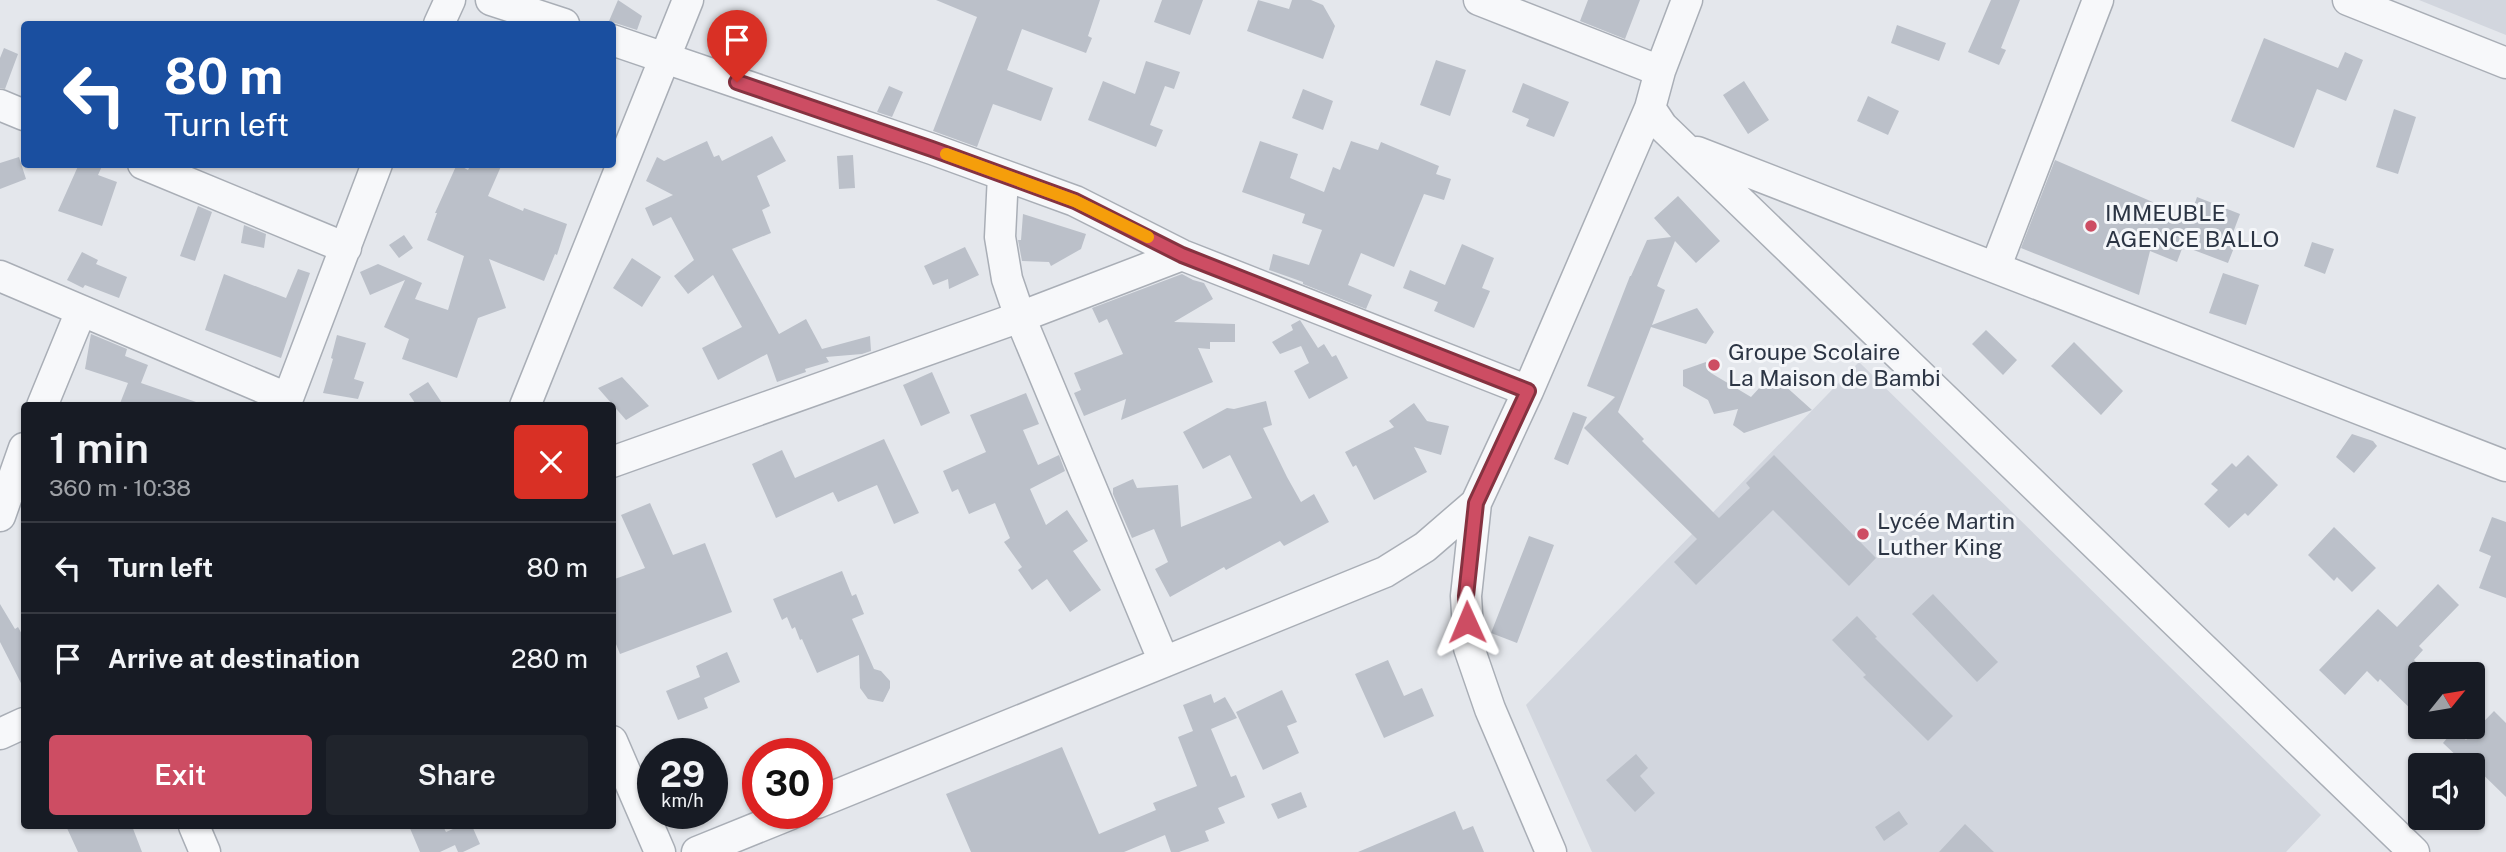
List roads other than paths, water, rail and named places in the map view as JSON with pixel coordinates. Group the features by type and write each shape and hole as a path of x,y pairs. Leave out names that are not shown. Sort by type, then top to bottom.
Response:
{"street":[{"path":"440,21 450,0"},
{"path":"491,0 556,21"},
{"path":"527,402 688,0"},
{"path":"1479,0 1660,71"},
{"path":"1551,852 1490,709 1469,648 1466,596 1476,503 1528,391 1650,108 1660,71 1687,0"},
{"path":"1996,266 2098,0"},
{"path":"2348,0 2506,62"},
{"path":"616,41 1075,201 1182,255 1528,391"},
{"path":"0,105 21,114"},
{"path":"1650,108 1662,126 2414,852"},
{"path":"1683,146 2506,466"},
{"path":"153,168 346,248"},
{"path":"0,276 286,402 376,168"},
{"path":"1003,174 1000,237 1007,279 1020,317 1164,662"},
{"path":"616,462 1020,317 1182,255"},
{"path":"44,402 81,311"},
{"path":"0,516 21,456"},
{"path":"833,796 1385,572 1425,547 1476,503"},
{"path":"0,734 21,724"},
{"path":"616,750 660,852"},
{"path":"195,829 205,852"},
{"path":"697,852 754,829"}],"place":[{"name":"IMMEUBLE AGENCE BALLO","path":"2091,226"},
{"name":"Groupe Scolaire La Maison de Bambi","path":"1714,365"},
{"name":"Lycée Martin Luther King","path":"1863,534"}]}
